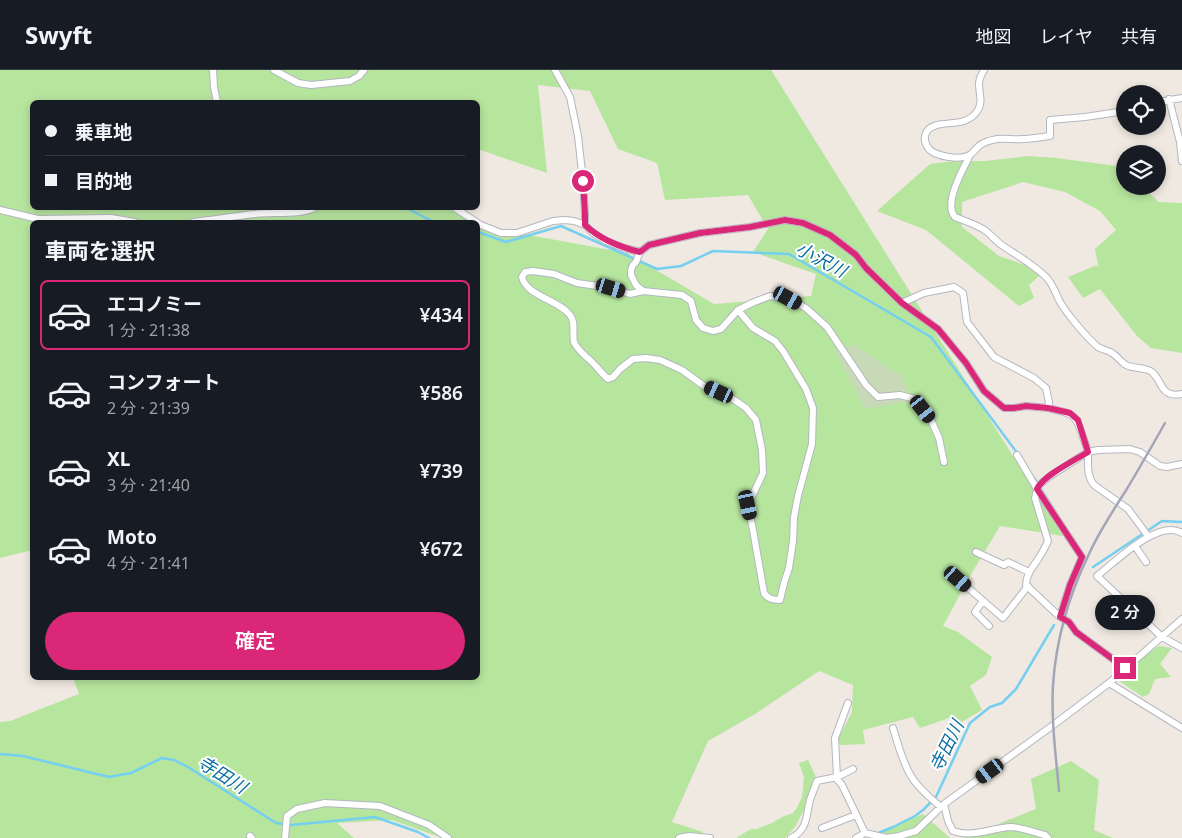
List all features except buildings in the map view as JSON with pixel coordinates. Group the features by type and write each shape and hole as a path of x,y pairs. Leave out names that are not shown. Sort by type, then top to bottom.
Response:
{"street":[{"path":"213,70 217,100"},
{"path":"274,70 298,83 311,85 350,81 359,76 364,70"},
{"path":"555,70 570,97 581,153 585,225"},
{"path":"970,155 953,157 929,151 925,144 925,136 928,130 934,126 962,122 977,112 981,98 980,78 984,70"},
{"path":"1166,101 1182,98"},
{"path":"1169,100 1180,142 1182,161"},
{"path":"1116,112 1050,120 1050,136 1024,139 996,139 981,144 970,155 959,177 950,208 955,217 985,230 1001,245 1040,271 1051,283 1060,302 1076,323 1098,347 1111,352 1125,364 1152,372 1169,395 1182,394"},
{"path":"0,210 38,219 112,218 124,220"},
{"path":"209,220 297,210"},
{"path":"458,210 473,220"},
{"path":"480,224 501,233 517,233 553,221 565,220 585,225 593,233 606,241 640,252"},
{"path":"643,291 636,285 631,275 633,265 640,252 649,245 700,233 750,227 785,220 803,223 830,235 856,255 866,268 902,303 938,329 966,363 984,391 1004,408 1026,406 1048,408 1070,413 1078,420 1088,452 1090,480 1094,485 1128,509 1148,536"},
{"path":"738,310 753,328 776,341 806,389 813,408 812,444 798,496 789,568 780,600 773,600 764,593 748,505 763,473 762,450 756,420 746,408 733,399 704,386 682,370 660,360 633,359 613,377 608,379 577,348 574,341 574,327 571,316 562,308 530,289 523,283 522,277 525,272 534,271 554,274 578,283 611,288 630,294 643,291 682,296 691,301 696,320 703,328 713,331 721,329 738,310 752,303 770,296 788,298 806,308 827,327 866,385 878,398 900,395 915,399 931,420 939,438 944,462"},
{"path":"902,303 924,293 954,287 963,293 967,322 994,357 1034,378 1046,388 1049,402 1048,408"},
{"path":"1125,668 1076,632 1069,622 1060,617 1026,585 1029,572 1040,557 1048,541 1035,498 1039,486 1088,452 1130,449 1140,452 1160,466 1167,467 1182,464"},
{"path":"1018,455 1082,557 1070,585 1060,617"},
{"path":"1182,533 1178,530 1168,529 1148,536 1097,576 1162,636 1182,648"},
{"path":"1135,546 1146,562"},
{"path":"976,552 1004,565 1008,562 1029,572"},
{"path":"958,579 1003,618 1028,586"},
{"path":"983,601 975,612 989,626"},
{"path":"856,838 866,833 887,838 916,831 942,806 1110,683 1182,619"},
{"path":"1110,683 1182,728"},
{"path":"848,704 835,738 836,777 842,785 866,833"},
{"path":"893,728 906,767 928,797 942,806 953,832 971,834 1012,827 1045,835 1048,838"},
{"path":"792,838 805,825 810,800 817,781 837,777 853,769"},
{"path":"285,836 287,816 297,809 325,802 380,806 429,825 448,838"},
{"path":"822,828 856,815"},
{"path":"679,838 689,836 710,838"}],"green space":[{"path":"0,70 771,70 1063,536 1000,526 943,626 958,632 992,657 986,675 970,686 982,710 960,723 949,718 920,728 913,717 863,730 865,744 840,745 838,739 852,712 853,685 819,671 755,714 708,741 672,822 703,832 699,838 442,838 392,820 337,823 354,838 0,838 0,722 10,721 79,694 74,680 480,680 480,222 491,228 627,253 714,304 811,296 816,274 753,252 768,229 748,195 665,200 657,163 618,149 590,91 538,85 547,173 480,150 480,100 30,100 30,210 460,210 477,220 30,220 30,550 0,558"},
{"path":"1028,156 1116,166 1116,195 1151,195 1159,202 1182,203 1182,353 1151,348 1137,336 1100,289 1083,298 1068,277 1097,265 1099,269 1095,249 1116,230 1100,211 1065,192 1023,182 962,202 962,227 999,256 1025,265 1039,276 1029,285 1034,298 1019,306 926,230 877,211 930,164 955,161 985,161"},
{"path":"855,345 903,376 911,401 865,409 834,349"},
{"path":"1159,646 1172,648 1160,664 1171,677 1155,679 1149,694 1143,697 1119,681 1138,662"},
{"path":"808,760 816,777 811,796 795,827 785,838 736,838 751,829 757,829 793,813 802,797 804,777 799,763"},
{"path":"1071,761 1099,780 1094,830 1113,838 963,838 1036,809 1031,779"},
{"path":"923,814 950,838 868,838"}],"waterway":[{"name":"小沢川","path":"410,210 430,220"},
{"name":"小沢川","path":"480,233 506,242 561,226 657,269 681,266 713,251 789,254 931,337 1018,454"},
{"name":"小沢川","path":"1034,478 1056,513"},
{"name":"寺田川","path":"1093,567 1162,521 1182,522"},
{"name":"寺田川","path":"876,834 915,816 936,797 970,723 990,707 1002,703 1016,689 1054,625"},
{"name":"寺田川","path":"0,754 23,756 109,777 131,773 162,758 174,760 276,823 291,825 375,817 418,832 429,838"}],"railway":[{"path":"1059,791 1054,738 1053,685 1060,635 1075,585 1093,546 1165,423"}],"route":[{"path":"583,181 585,225 593,233 606,241 640,252 649,245 700,233 750,227 785,220 803,223 830,235 856,255 866,268 902,303 938,329 966,363 984,391 1004,408 1026,406 1048,408 1070,413 1078,420 1088,452 1050,476 1037,489 1082,557 1064,601 1060,617 1069,622 1076,632 1125,668"}]}
